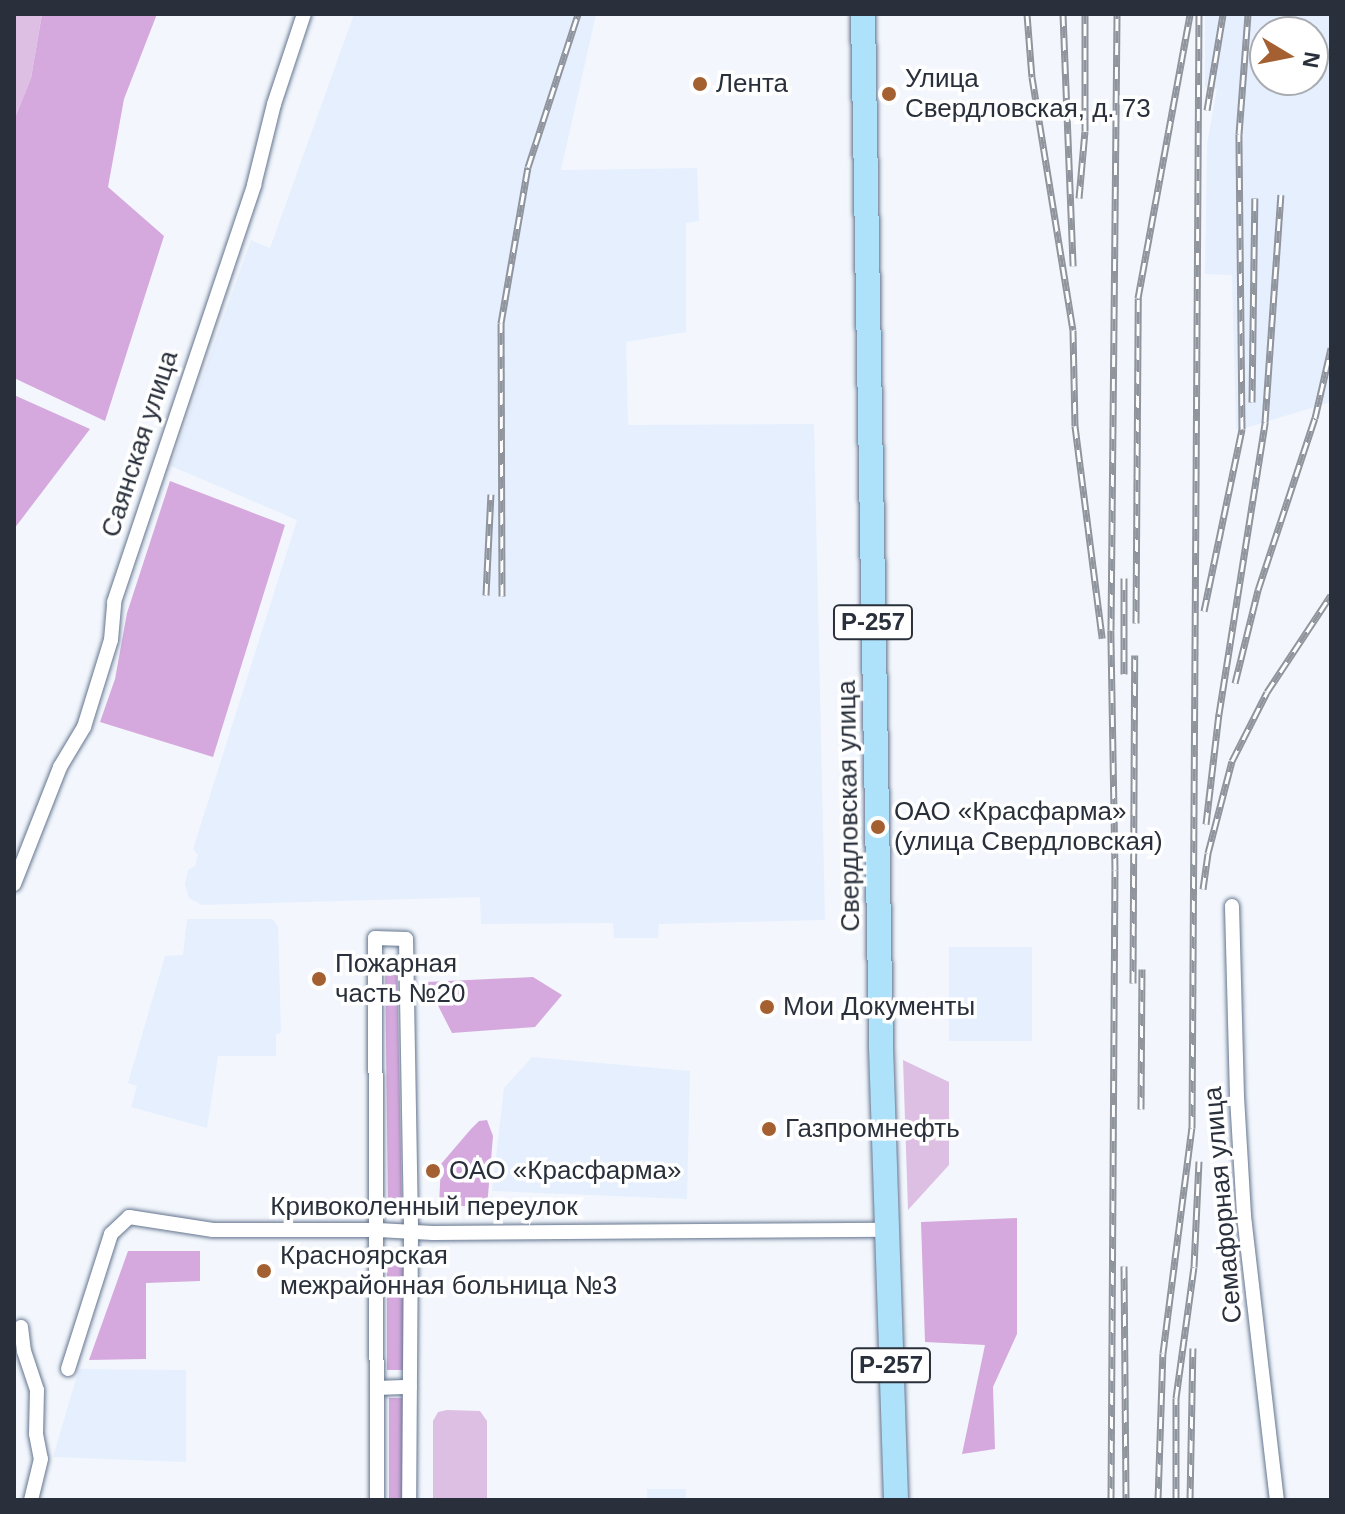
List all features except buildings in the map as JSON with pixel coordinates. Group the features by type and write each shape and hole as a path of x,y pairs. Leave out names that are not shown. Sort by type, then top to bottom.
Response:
{"highway":[{"name":"Свердловская улица","path":"863,14 887,1230 896,1500"}],"street":[{"name":"Саянская улица","path":"14,884 60,767 84,727 111,640 114,602 254,185 274,104 304,14"},
{"name":"Семафорная улица","path":"1232,906 1244,1216 1277,1500"},
{"path":"377,1500 375,938 406,939 411,1231 409,1500"},
{"name":"Кривоколенный переулок","path":"68,1369 111,1234 129,1217 213,1230 887,1230"},
{"path":"21,1327 24,1351 37,1390 36,1434 41,1459 31,1500"},
{"path":"377,1388 410,1387"}],"shaded area":[{"path":"14,14 42,14 31,78 14,120"},
{"path":"42,14 157,14 124,99 108,187 164,236 105,421 14,378 14,120 31,78"},
{"path":"354,14 596,14 561,170 697,168 699,221 686,223 686,332 626,342 628,425 814,424 825,920 659,924 658,938 614,938 613,923 481,924 480,897 202,905 189,898 185,885 188,870 195,866 198,855 193,849 297,520 171,466 251,240 270,248"},
{"path":"1205,14 1331,14 1331,402 1242,429 1236,429 1232,275 1205,274 1207,144 1217,89 1205,87"},
{"path":"14,395 90,429 14,529"},
{"path":"170,481 285,525 213,757 100,722 115,679 127,613"},
{"path":"187,919 272,919 278,926 281,1033 276,1034 276,1056 218,1056 207,1128 131,1107 137,1086 128,1083 165,956 183,955"},
{"path":"949,947 1032,947 1032,1041 949,1041"},
{"path":"385,960 397,960 402,1208 388,1208"},
{"path":"533,977 562,995 535,1027 452,1033 426,982"},
{"path":"532,1057 690,1071 687,1199 492,1191 504,1088"},
{"path":"903,1060 949,1082 949,1165 908,1210"},
{"path":"487,1120 493,1136 487,1207 439,1205 441,1164 479,1121"},
{"path":"1017,1218 1017,1334 993,1387 995,1449 962,1454 985,1345 925,1342 921,1222"},
{"path":"387,1250 405,1250 405,1370 387,1370"},
{"path":"128,1251 200,1251 200,1281 146,1283 146,1359 89,1360"},
{"path":"79,1369 186,1370 186,1462 53,1457"},
{"path":"389,1398 404,1398 404,1500 389,1500"},
{"path":"480,1411 487,1421 487,1500 433,1500 433,1421 438,1412"},
{"path":"647,1489 686,1489 686,1500 647,1500"}],"railway":[{"path":"502,596 501,323 528,167 578,14"},
{"path":"1027,14 1032,77 1073,330 1075,426 1102,638"},
{"path":"1063,14 1073,266"},
{"path":"1079,198 1085,131 1085,14"},
{"path":"1111,1500 1115,870 1111,630 1117,14"},
{"path":"1136,623 1138,298 1190,14"},
{"path":"1158,1500 1163,1353 1192,1128 1199,14"},
{"path":"1207,110 1223,14"},
{"path":"1204,611 1242,429 1239,134 1248,14"},
{"path":"1206,824 1219,714 1265,422 1281,195"},
{"path":"1252,402 1255,198"},
{"path":"1235,683 1258,590 1315,418 1331,348"},
{"path":"486,595 491,494"},
{"path":"1124,578 1124,674"},
{"path":"1203,889 1208,853 1232,761 1267,692 1331,595"},
{"path":"1133,983 1135,655"},
{"path":"1141,1109 1142,969"},
{"path":"1176,1500 1176,1398 1194,1267 1199,1161"},
{"path":"1124,1266 1126,1500"},
{"path":"1190,1500 1193,1348"}],"place":[{"name":"Лента","path":"700,84"},
{"name":"Улица Свердловская, д. 73","path":"889,94"},
{"name":"ОАО «Красфарма» (улица Свердловская)","path":"878,827"},
{"name":"Пожарная часть №20","path":"319,979"},
{"name":"Мои Документы","path":"767,1007"},
{"name":"Газпромнефть","path":"769,1129"},
{"name":"ОАО «Красфарма»","path":"433,1171"},
{"name":"Красноярская межрайонная больница №3","path":"264,1271"}]}
